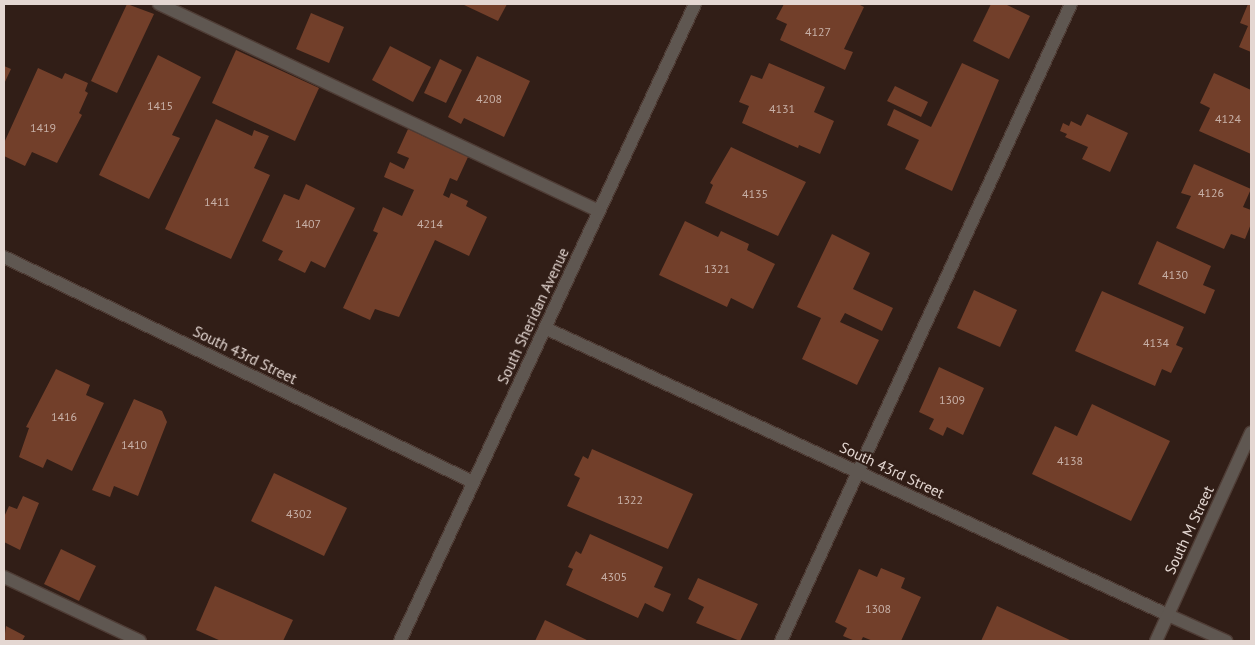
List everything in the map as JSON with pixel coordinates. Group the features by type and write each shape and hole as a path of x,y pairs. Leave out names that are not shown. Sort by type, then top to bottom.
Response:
{"street":[{"path":"159,4 598,211"},
{"name":"South Sheridan Avenue","path":"400,641 695,4"},
{"path":"780,641 1071,4"},
{"name":"South 43rd Street","path":"4,257 473,482"},
{"name":"South 43rd Street","path":"545,328 1226,641"},
{"name":"South M Street","path":"1156,641 1251,433"},
{"path":"4,577 140,641"}],"building":[{"path":"127,4 154,14 117,93 91,81"},
{"path":"462,4 507,4 498,21"},
{"path":"784,4 858,4 864,7 844,49 853,52 845,70 780,40 787,24 776,19"},
{"path":"991,4 1005,4 1030,16 1009,59 973,41"},
{"path":"1248,4 1251,4 1251,52 1239,47 1248,26 1240,23"},
{"path":"311,13 344,27 329,63 296,49"},
{"path":"390,46 431,67 413,102 372,80"},
{"path":"236,50 319,88 295,141 212,103"},
{"path":"158,55 201,77 172,135 180,138 149,199 99,175"},
{"path":"477,56 530,81 504,137 464,118 461,124 448,117"},
{"path":"440,59 462,70 446,103 424,93"},
{"path":"769,63 825,87 814,112 834,121 820,154 799,145 798,148 742,123 749,106 739,102 751,75 762,79"},
{"path":"962,63 999,80 952,191 905,169 919,140 887,125 894,109 931,127"},
{"path":"4,66 11,69 4,84"},
{"path":"38,68 62,79 65,73 88,83 85,91 88,93 79,113 82,115 57,163 32,152 25,166 4,156 4,143"},
{"path":"1214,73 1251,90 1251,154 1199,131 1210,108 1200,103"},
{"path":"895,86 928,102 921,117 887,101"},
{"path":"1087,114 1128,133 1110,172 1082,159 1088,147 1065,137 1067,134 1060,131 1063,123 1069,126 1071,121 1081,126"},
{"path":"216,119 252,136 254,130 269,136 254,168 270,175 231,259 165,229"},
{"path":"408,129 468,157 457,181 450,178 443,195 449,198 451,193 468,201 466,206 487,217 469,256 435,240 399,317 375,309 370,320 343,308 378,233 373,231 383,207 402,216 414,190 384,177 390,162 404,169 409,158 397,153"},
{"path":"731,147 806,182 778,236 705,203 713,185 710,183"},
{"path":"1194,164 1251,189 1243,207 1251,210 1251,224 1245,239 1231,234 1224,249 1176,228 1191,196 1181,193"},
{"path":"306,184 355,208 325,268 311,261 305,273 278,260 283,251 262,241 284,194 299,200"},
{"path":"685,221 718,237 721,231 749,244 747,250 775,264 753,309 731,298 727,307 659,275"},
{"path":"832,234 870,253 853,289 893,308 882,331 845,313 840,322 879,340 857,385 802,359 821,318 797,307"},
{"path":"1157,241 1211,266 1203,285 1215,290 1205,314 1138,284"},
{"path":"974,290 1017,310 1000,347 957,328"},
{"path":"1102,291 1184,327 1176,345 1183,348 1171,373 1162,369 1155,386 1075,351"},
{"path":"939,367 984,388 963,435 947,427 943,436 929,429 934,419 919,412"},
{"path":"56,369 90,385 86,395 104,403 72,471 47,459 43,468 19,457 29,428 26,427"},
{"path":"134,399 162,411 167,422 138,496 114,486 110,497 92,490"},
{"path":"1092,404 1170,441 1131,521 1032,474 1055,426 1077,436"},
{"path":"592,449 693,494 668,549 567,506 580,478 574,475 583,456 588,459"},
{"path":"274,473 347,508 324,556 251,521"},
{"path":"23,496 39,503 20,550 4,542 4,517 9,506 17,509"},
{"path":"590,534 663,567 654,587 671,594 663,612 645,603 638,618 566,585 573,569 568,567 576,551 581,554"},
{"path":"61,549 96,566 79,601 44,584"},
{"path":"881,568 905,578 901,588 921,597 901,641 873,641 863,637 861,641 855,641 843,636 847,628 835,622 859,569 877,577"},
{"path":"698,578 758,604 740,641 696,623 704,607 688,599"},
{"path":"215,586 293,620 283,641 221,641 196,630"},
{"path":"997,606 1072,641 981,641"},
{"path":"545,620 589,641 535,641"},
{"path":"6,626 25,636 22,641 4,641"}]}
